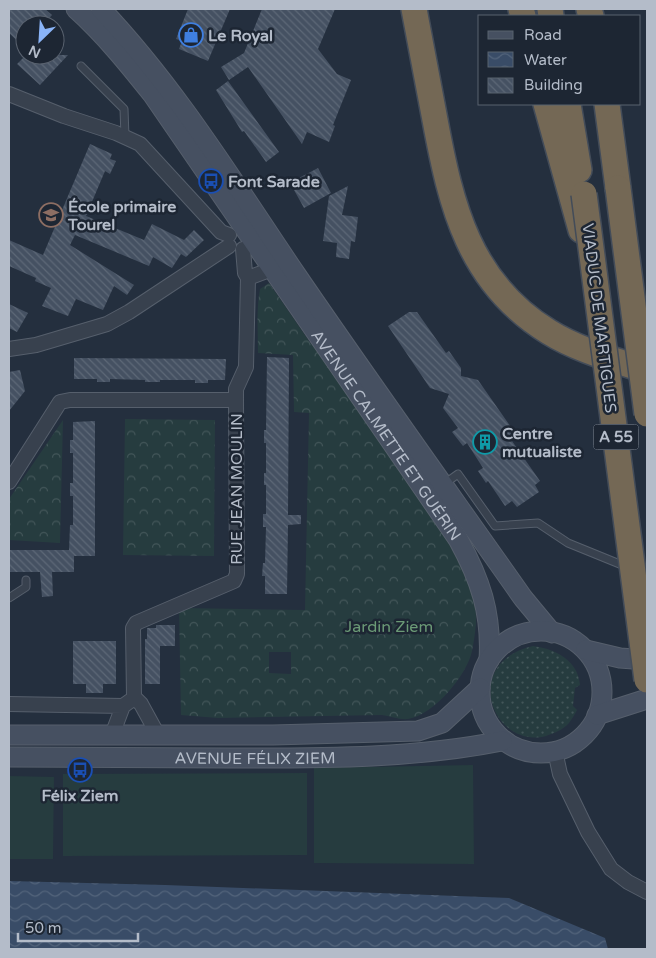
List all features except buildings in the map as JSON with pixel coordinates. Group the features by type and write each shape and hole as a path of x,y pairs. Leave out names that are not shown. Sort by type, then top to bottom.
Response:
{"highway":[{"path":"414,9 445,176 469,244 488,277 520,312 550,333 583,349 647,371"},
{"path":"546,105 577,195"},
{"name":"A 55","path":"568,105 577,195"},
{"name":"A 55","path":"607,105 647,414"},
{"name":"VIADUC DE MARTIGUES","path":"577,195 595,278 647,680"}],"main road":[{"name":"AVENUE CALMETTE ET GUÉRIN","path":"76,9 93,13 146,62 176,101 240,233 249,246 272,269 458,538 473,566 482,590 489,622 489,660"},
{"name":"AVENUE CALMETTE ET GUÉRIN","path":"240,233 443,484 523,598 552,633"},
{"path":"544,631 552,633 565,636 577,642 586,650 598,670 602,691 597,715 585,734 568,746 555,751 528,750 515,747 502,740 490,726 481,706 480,688 482,675 489,660 503,644 530,632 544,631"},
{"path":"586,650 620,658 647,660"},
{"name":"AVENUE FÉLIX ZIEM","path":"9,735 273,735 418,731 442,723 480,688"},
{"path":"597,715 647,699"},
{"name":"AVENUE FÉLIX ZIEM","path":"9,757 295,758 399,754 460,748 502,740"}],"street":[{"path":"9,94 140,144 221,232 240,233"},
{"path":"9,349 36,345 107,324 129,312 240,233"},
{"name":"RUE JEAN MOULIN","path":"134,697 134,628 136,623 234,580 237,574 236,389 246,367 248,278 245,273 249,246"},
{"path":"248,278 272,269"},
{"path":"9,482 60,402 70,400 236,400"},
{"path":"112,735 123,706 134,697"},
{"name":"AVENUE FÉLIX ZIEM","path":"134,697 142,704 158,735"},
{"path":"9,704 123,706"},
{"path":"555,751 560,774 588,832 611,868 628,882 647,892"}],"lane":[{"path":"81,66 124,109 125,137"},
{"path":"443,484 458,474 495,526 538,523 568,543 638,572"},
{"path":"9,598 26,587 26,580"}],"green space":[{"name":"Jardin Ziem","path":"269,283 311,344 318,347 465,563 473,593 476,624 469,661 448,692 428,710 418,716 405,719 382,715 218,718 181,715 179,608 305,610 309,413 294,412 293,355 258,353 260,289","holes":["269,652 291,652 291,674 269,673"]},
{"path":"125,419 215,420 214,556 123,555"},
{"path":"63,420 60,543 9,540 9,499"},
{"path":"533,646 549,650 564,657 575,669 580,685 575,688 573,706 577,710 567,725 546,736 527,737 511,730 499,718 492,703 491,686 496,669 510,655"},
{"path":"473,765 474,864 314,863 314,768"},
{"path":"307,773 307,855 63,856 63,774"},
{"path":"9,776 54,777 53,859 9,859"}],"water":[{"path":"9,881 509,898 605,938 608,949 9,949"}],"place":[{"name":"Le Royal","path":"191,35"},
{"name":"Font Sarade","path":"211,181"},
{"name":"École primaire Tourel","path":"51,215"},
{"name":"Centre mutualiste","path":"485,442"},
{"name":"Félix Ziem","path":"80,770"}]}
